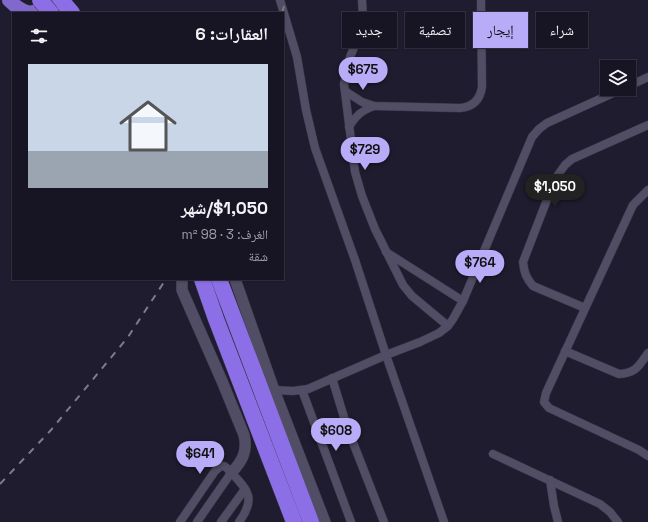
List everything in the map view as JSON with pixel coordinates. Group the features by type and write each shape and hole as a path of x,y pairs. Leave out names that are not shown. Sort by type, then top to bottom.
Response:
{"highway":[{"path":"10,0 21,10 27,12 39,10 44,7 48,0"},
{"path":"40,0 50,12"},
{"path":"61,0 71,12"},
{"path":"202,280 294,522"},
{"path":"219,280 311,522"}],"street":[{"path":"280,0 284,12"},
{"path":"362,0 363,18 361,31 350,57 344,84 355,172 358,184 375,229 407,291 448,326"},
{"path":"344,91 362,102 374,106 467,107 478,100 481,95 482,87 481,0"},
{"path":"284,13 297,57 306,110 315,148 355,260 386,355 444,522"},
{"path":"636,83 648,77"},
{"path":"274,390 293,391 313,387 420,342 439,333 448,326 463,301 532,137 539,129 548,123 607,96"},
{"path":"350,127 359,113 374,106"},
{"path":"586,308 533,286 527,279 523,262 555,179 565,165 572,159 648,124"},
{"path":"648,190 633,205 546,393 544,402 546,405 639,450 648,456"},
{"path":"386,252 463,301"},
{"path":"182,280 182,290 222,381 244,435 245,444 244,454 240,464 231,473 197,522"},
{"path":"235,280 274,390 326,522"},
{"path":"565,351 619,374 628,374 636,370 648,353"},
{"path":"332,378 347,427 384,522"},
{"path":"302,390 351,522"},
{"path":"493,454 600,504 610,512 618,522"},
{"path":"180,522 220,466 224,466 249,495 246,511 239,522"},
{"path":"550,480 558,522"},
{"path":"221,522 245,489"}],"railway":[{"path":"282,12 286,0"},
{"path":"0,484 51,430 128,337 165,280"}]}
